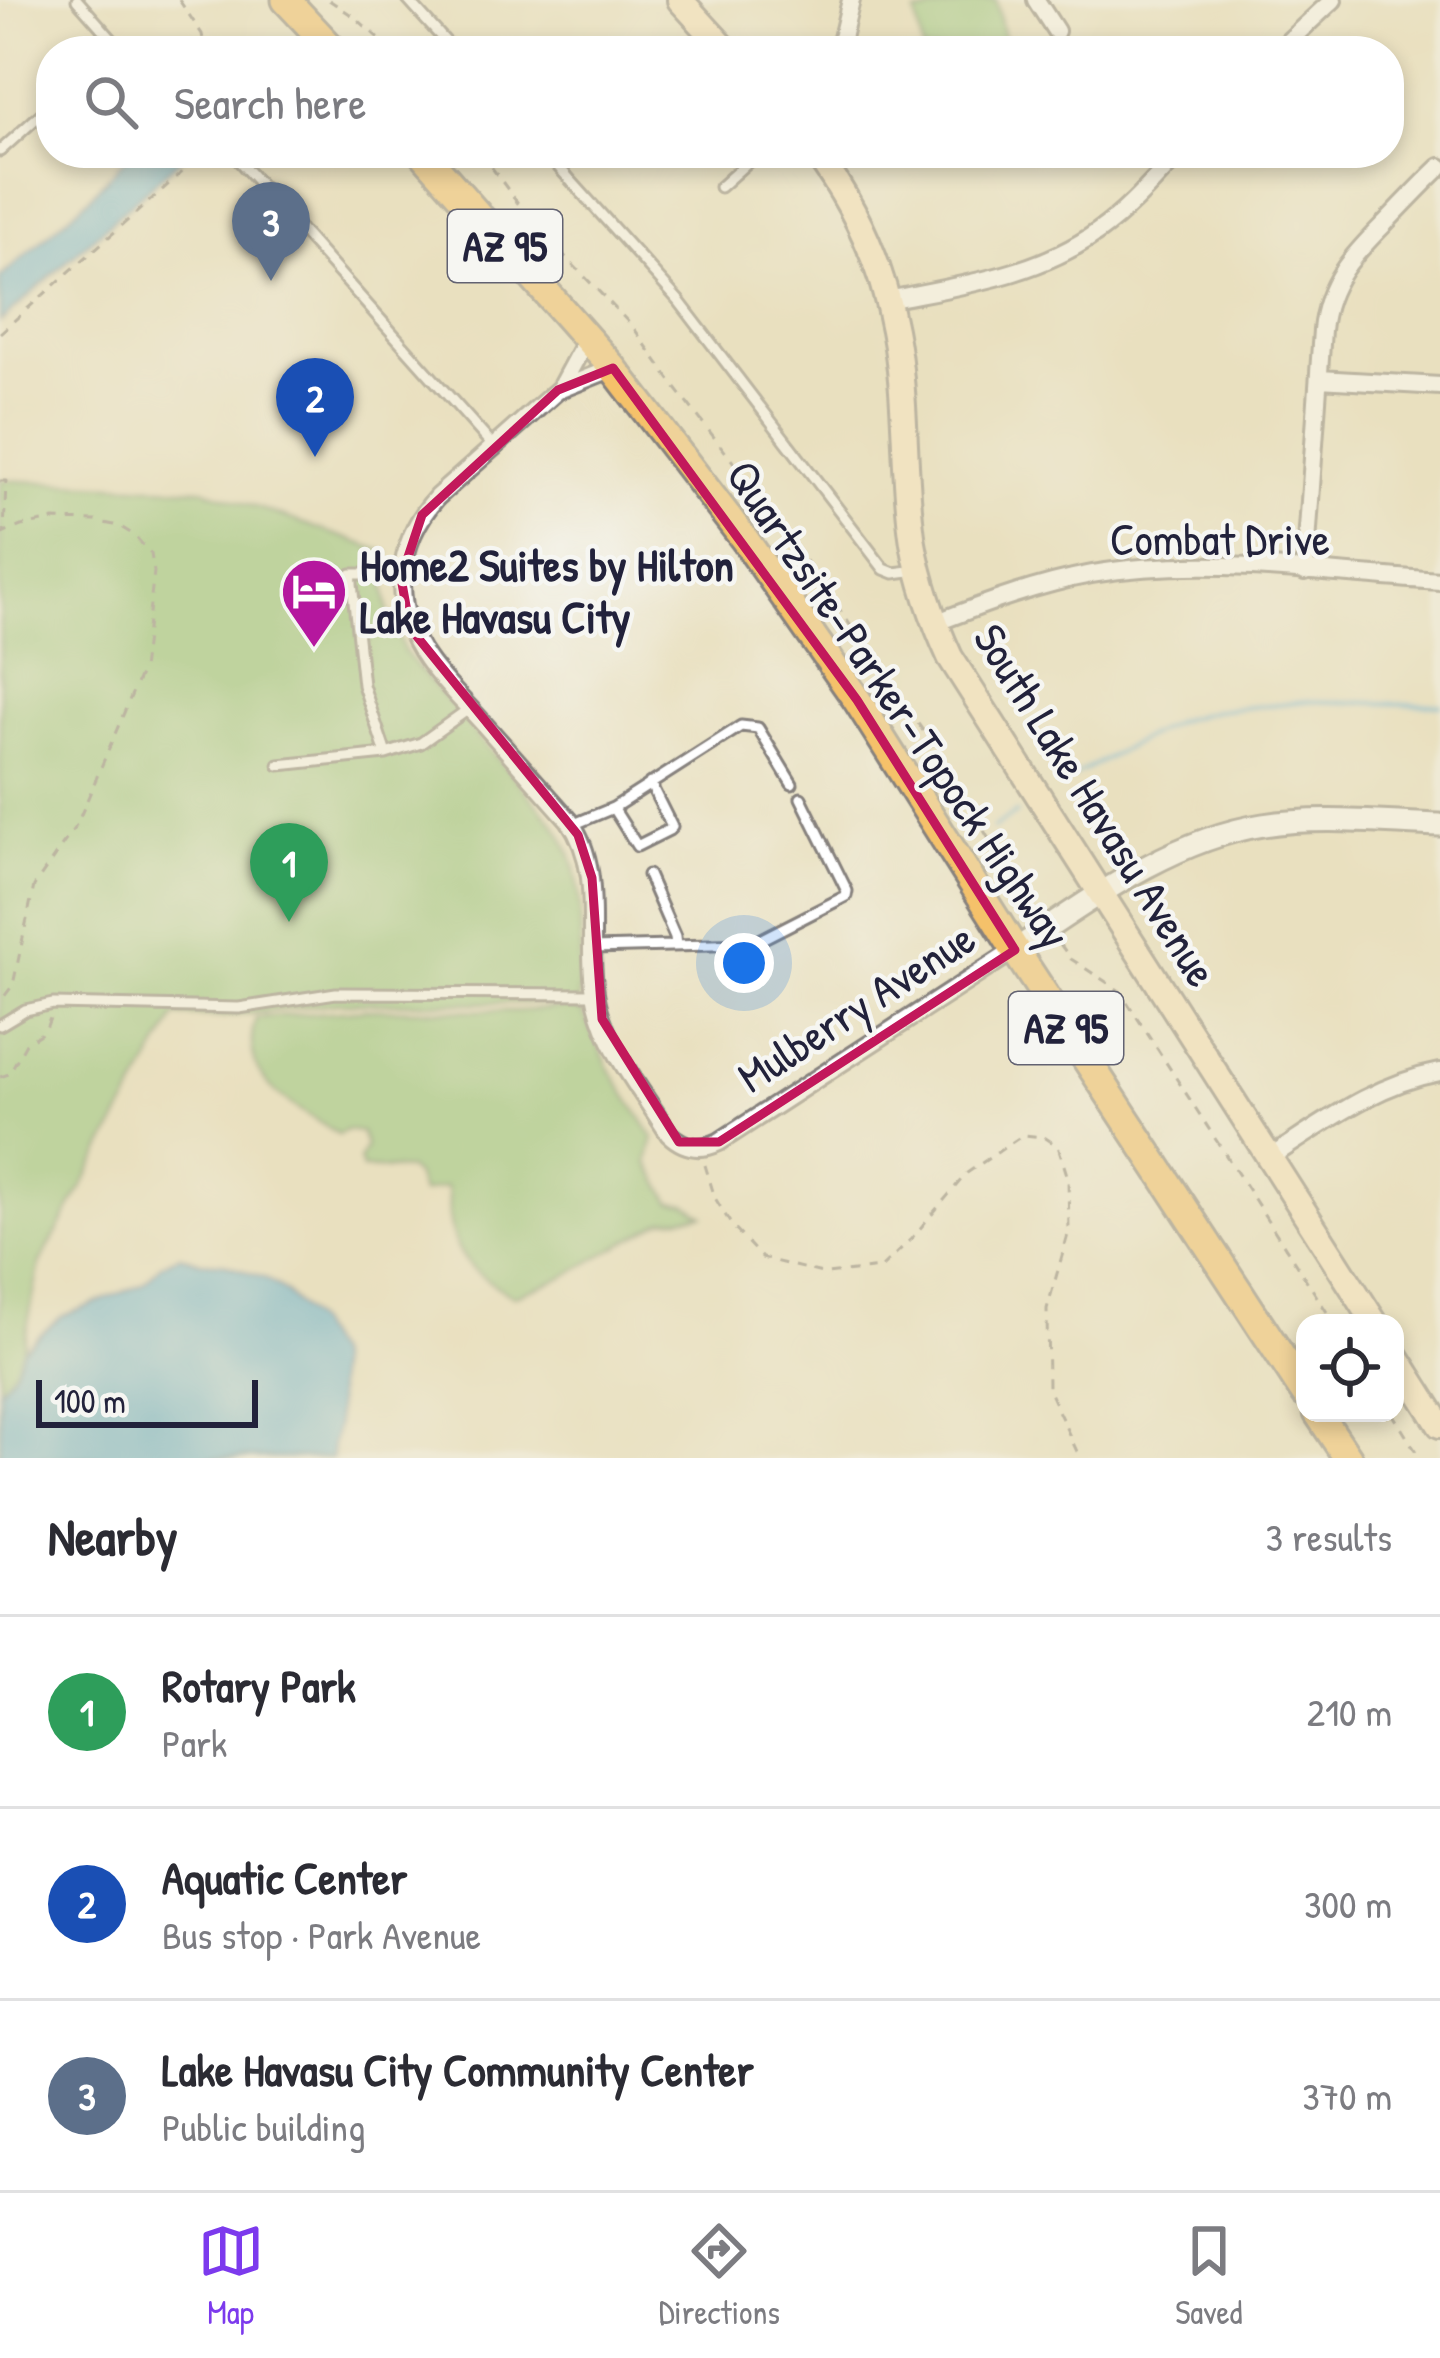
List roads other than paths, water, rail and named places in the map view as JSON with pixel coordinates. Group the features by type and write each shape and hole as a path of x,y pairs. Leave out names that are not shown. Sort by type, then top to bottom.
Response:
{"highway":[{"path":"286,0 320,36"},
{"name":"AZ 95","path":"437,168 613,368"},
{"name":"Quartzsite–Parker–Topock Highway","path":"613,368 745,540 856,700 1296,1379"},
{"path":"1324,1422 1348,1458"}],"main road":[{"path":"680,0 713,36"},
{"name":"South Lake Havasu Avenue","path":"826,168 865,235 888,300 918,570 935,623 966,684 1369,1314"},
{"path":"1404,1368 1440,1425"}],"street":[{"path":"843,36 851,0"},
{"path":"1036,0 1056,31"},
{"path":"1294,36 1333,0"},
{"path":"1305,572 1324,311 1338,276 1355,254 1440,167"},
{"path":"888,300 993,279 1058,256 1116,218 1165,168"},
{"path":"587,338 558,390 422,515 409,540 401,574 402,598 428,661 583,843 590,869 596,994"},
{"path":"558,390 613,368"},
{"path":"1319,379 1440,386"},
{"name":"Combat Drive","path":"935,623 1008,595 1092,574 1178,566 1440,581"},
{"name":"Mulberry Avenue","path":"596,994 615,1049 669,1134 685,1145 710,1145 1100,894 1180,851 1245,828 1291,822 1440,825"},
{"path":"1269,1158 1365,1097 1440,1072"}],"lane":[{"path":"77,0 109,36"},
{"path":"409,0 441,36"},
{"path":"0,151 36,121"},
{"path":"245,168 494,447"},
{"path":"559,168 679,301 884,569 894,573 918,570"},
{"path":"720,187 741,168"},
{"path":"386,754 363,686 351,574 401,574"},
{"path":"279,765 386,754 422,743 470,708"},
{"path":"572,825 613,808 741,726 758,728 792,784"},
{"path":"613,808 637,846 669,830 672,827 650,783"},
{"path":"592,948 752,944 846,896 801,798"},
{"path":"648,874 676,946"},
{"path":"0,1025 49,1004 239,1008 336,993 596,994"}],"water":[{"path":"116,168 170,168 0,322 0,278"},
{"path":"180,1255 265,1278 314,1322 335,1358 337,1423 332,1458 0,1458 0,1389 23,1349 61,1317 143,1284 161,1265"}],"waterway":[{"path":"1061,783 1176,721 1215,711 1306,701 1440,705"},
{"path":"994,828 1016,813"}],"place":[{"name":"Lake Havasu City Community Center","path":"271,281"},
{"name":"Aquatic Center","path":"315,457"},
{"name":"Home2 Suites by Hilton Lake Havasu City","path":"314,650"},
{"name":"Rotary Park","path":"289,922"}]}
